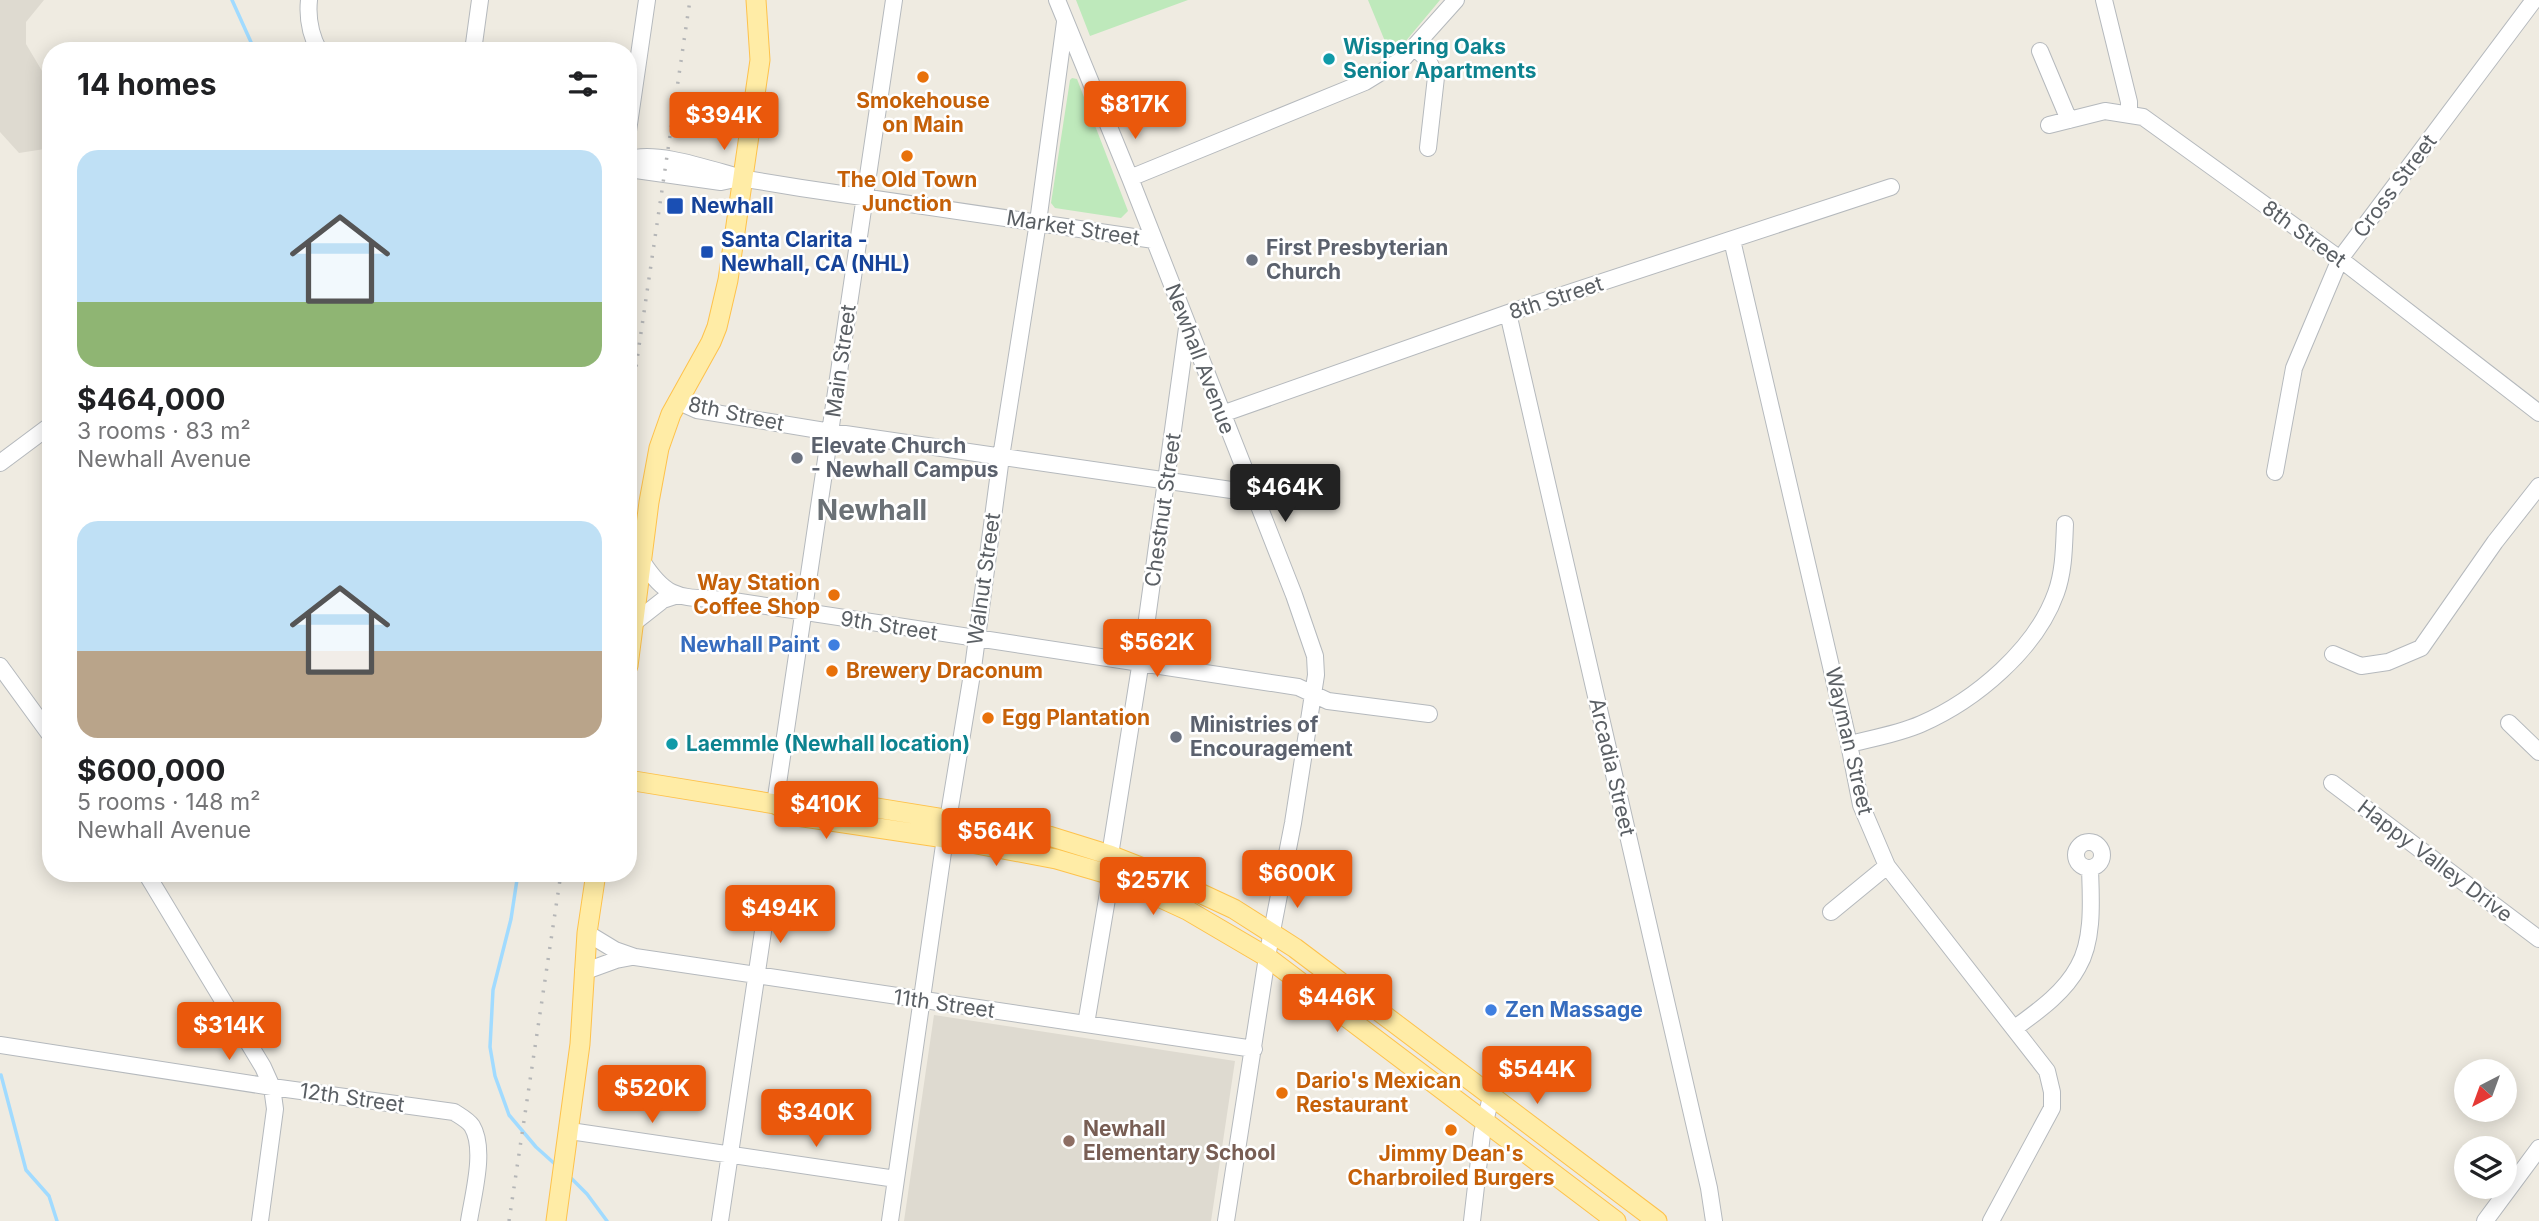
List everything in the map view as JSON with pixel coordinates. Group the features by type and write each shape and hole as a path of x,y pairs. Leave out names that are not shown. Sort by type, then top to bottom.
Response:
{"main road":[{"path":"637,605 649,502 659,448 677,401 717,327 732,260 760,60 756,0"},
{"path":"637,781 775,804 797,816 1049,836 1110,855 1196,891 1234,909 1295,948 1657,1221"},
{"path":"946,829 1111,875 1187,910 1267,957 1616,1221"},
{"path":"557,1215 580,1044 583,972 595,882"}],"street":[{"path":"309,0 307,14 314,42"},
{"path":"474,42 480,0"},
{"path":"637,69 647,0"},
{"name":"Main Street","path":"775,804 894,0"},
{"name":"Newhall Avenue","path":"1057,0 1294,594 1317,664 1267,957 1226,1221"},
{"path":"1130,178 1343,92 1394,66 1415,48 1456,0"},
{"path":"2104,0 2129,102 2129,115"},
{"name":"Cross Street","path":"2274,472 2294,368 2340,259 2534,0"},
{"name":"Walnut Street","path":"890,1221 1066,19"},
{"path":"1415,48 1428,60 1436,77 1428,148"},
{"path":"2040,51 2069,120"},
{"name":"8th Street","path":"2049,125 2105,111 2143,117 2340,259 2539,413"},
{"name":"Market Street","path":"637,170 721,182 743,178 1154,240"},
{"name":"8th Street","path":"1222,414 1508,313 1891,187"},
{"name":"Wayman Street","path":"1732,240 1861,805 1887,866 2047,1071 2052,1108 1991,1221"},
{"name":"Arcadia Street","path":"1508,313 1706,1175 1714,1221"},
{"name":"Chestnut Street","path":"1086,1024 1111,875 1110,855 1167,482 1187,327"},
{"name":"8th Street","path":"677,401 697,410 831,432 1252,494"},
{"path":"0,463 42,432"},
{"path":"2333,654 2361,666 2388,662 2421,648 2495,542 2539,486"},
{"path":"1849,744 1897,733 1923,723 1964,699 2016,656 2032,638 2056,592 2066,524"},
{"path":"642,561 655,580 666,590 678,595"},
{"path":"637,620 663,600 678,595"},
{"name":"9th Street","path":"678,595 727,600 804,614 1298,687 1328,701 1429,714"},
{"path":"0,666 42,724"},
{"path":"2509,723 2539,752"},
{"name":"Happy Valley Drive","path":"2332,783 2539,939"},
{"path":"1831,912 1887,866"},
{"path":"2015,1028 2050,1001 2079,967 2087,940 2091,898 2090,869"},
{"path":"151,882 263,1067 272,1087 275,1109 260,1221"},
{"path":"720,1221 766,911"},
{"name":"11th Street","path":"587,933 615,950 635,957 1254,1049"},
{"name":"11th Street","path":"583,972 616,960 635,957"},
{"name":"12th Street","path":"0,1045 454,1112 470,1123 477,1135 479,1152 469,1221"},
{"path":"1472,1221 1485,1121 1491,1097"},
{"path":"569,1140 730,1155 896,1179"},
{"path":"2485,1221 2539,1148"}],"shaded area":[{"path":"0,0 44,0 26,22 26,44 42,71 42,149 19,153 0,132"},
{"name":"Newhall Elementary School","path":"934,1015 1235,1061 1211,1221 904,1221"}],"green space":[{"path":"1076,0 1188,0 1090,36"},
{"path":"1368,0 1440,0 1395,54 1389,51"},
{"path":"1072,78 1077,79 1128,211 1121,218 1055,208 1051,203"}],"waterway":[{"path":"232,0 251,42"},
{"path":"517,882 511,919 493,990 490,1047 495,1076 509,1115 536,1147 556,1165"},
{"path":"1,1075 26,1170 49,1196 57,1221"},
{"path":"570,1177 607,1221"}],"railway":[{"path":"637,360 690,0"},
{"path":"509,1221 560,882"}],"place":[{"name":"Wispering Oaks Senior Apartments","path":"1329,59"},
{"name":"Smokehouse on Main","path":"923,77"},
{"name":"The Old Town Junction","path":"907,156"},
{"name":"Newhall","path":"675,206"},
{"name":"Santa Clarita - Newhall, CA (NHL)","path":"707,252"},
{"name":"First Presbyterian Church","path":"1252,260"},
{"name":"Elevate Church - Newhall Campus","path":"797,458"},
{"name":"Way Station Coffee Shop","path":"834,595"},
{"name":"Newhall Paint","path":"834,645"},
{"name":"Brewery Draconum","path":"832,671"},
{"name":"Egg Plantation","path":"988,718"},
{"name":"Ministries of Encouragement","path":"1176,737"},
{"name":"Laemmle (Newhall location)","path":"672,744"},
{"name":"Zen Massage","path":"1491,1010"},
{"name":"Dario's Mexican Restaurant","path":"1282,1093"},
{"name":"Jimmy Dean's Charbroiled Burgers","path":"1451,1130"},
{"name":"Newhall Elementary School","path":"1069,1141"}],"district":[{"name":"Newhall","path":"872,510"}]}
